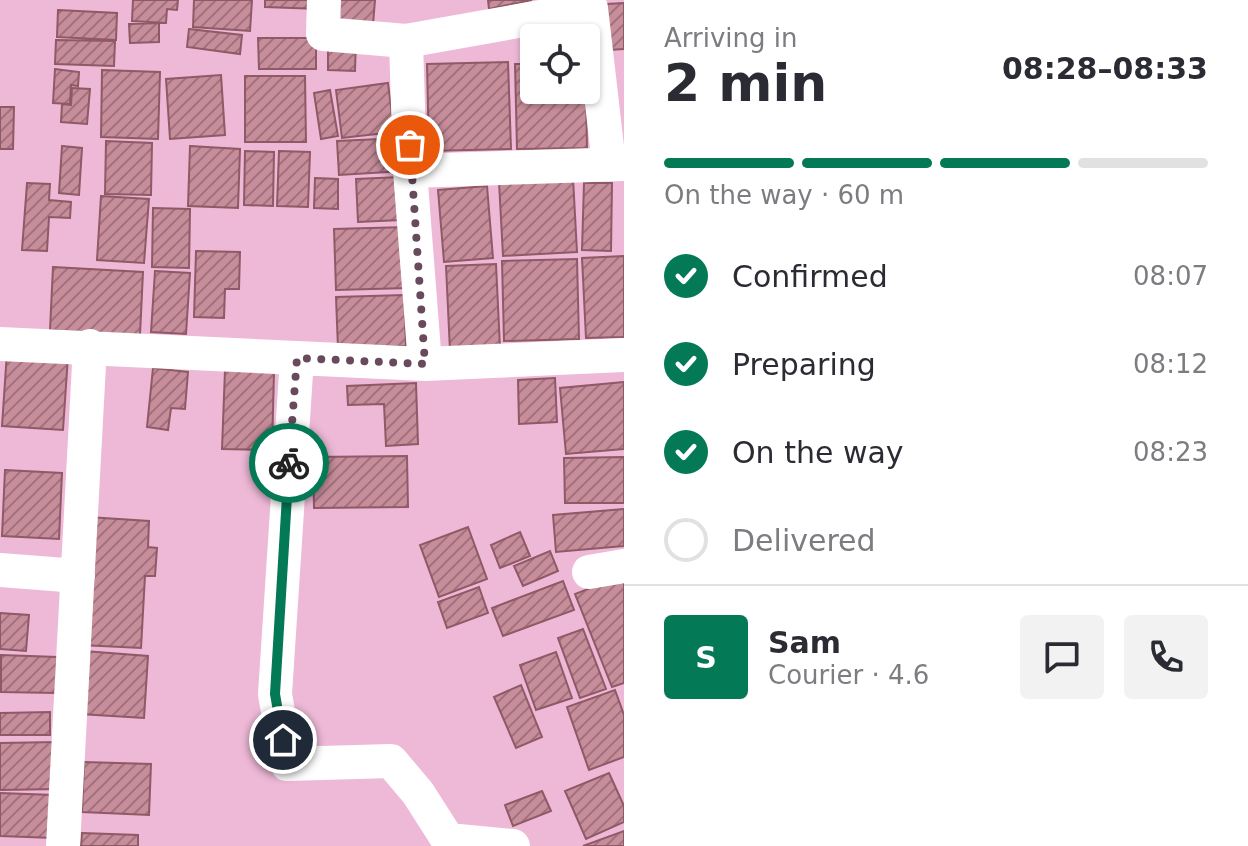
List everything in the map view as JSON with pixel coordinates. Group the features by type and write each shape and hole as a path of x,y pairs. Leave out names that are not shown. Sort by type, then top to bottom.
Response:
{"street":[{"path":"324,0 323,34 406,41 591,4 617,164 410,171"},
{"path":"406,41 410,171 425,364"},
{"path":"0,344 425,364 624,355"},
{"path":"63,846 90,346"},
{"path":"297,358 275,694 287,764 391,761 418,793 448,840 513,846"},
{"path":"589,572 624,566"},
{"path":"0,570 78,576"}],"building":[{"path":"133,0 178,0 177,10 167,9 166,23 132,21"},
{"path":"194,0 252,0 250,31 193,27"},
{"path":"265,0 319,0 319,9 265,7"},
{"path":"340,0 375,0 373,25 339,23"},
{"path":"488,0 532,0 489,9"},
{"path":"624,3 624,49 609,50 607,4"},
{"path":"58,10 117,13 116,40 57,37"},
{"path":"159,23 159,42 130,43 129,24"},
{"path":"189,29 242,35 240,54 187,47"},
{"path":"258,38 316,38 316,69 259,69"},
{"path":"328,39 356,40 355,71 328,70"},
{"path":"56,40 115,41 114,66 55,64"},
{"path":"508,62 511,149 429,151 427,64"},
{"path":"515,64 520,64 520,104 586,104 587,148 517,149"},
{"path":"55,69 79,72 78,86 71,85 70,104 53,103"},
{"path":"102,70 160,72 158,139 101,137"},
{"path":"221,75 225,135 170,139 166,79"},
{"path":"245,76 305,76 306,142 245,142"},
{"path":"388,83 394,132 342,138 336,90"},
{"path":"72,88 90,89 87,124 61,122 62,104 71,105"},
{"path":"330,90 338,136 321,139 314,93"},
{"path":"0,107 14,107 13,149 0,149"},
{"path":"402,138 404,171 339,175 337,141"},
{"path":"106,141 152,143 151,195 105,194"},
{"path":"62,146 82,148 79,195 59,193"},
{"path":"190,146 240,149 238,208 188,206"},
{"path":"245,151 274,152 273,206 244,205"},
{"path":"279,151 310,152 308,207 277,206"},
{"path":"400,177 401,220 358,222 356,179"},
{"path":"315,178 338,179 338,209 314,208"},
{"path":"573,178 577,252 503,256 499,182"},
{"path":"27,183 50,184 49,200 71,202 70,218 49,217 47,251 22,250"},
{"path":"584,183 612,183 611,251 582,250"},
{"path":"487,186 493,258 444,262 438,190"},
{"path":"101,196 149,199 144,263 97,260"},
{"path":"153,208 190,209 189,268 152,267"},
{"path":"407,227 409,288 336,290 334,229"},
{"path":"196,251 240,252 239,289 225,289 224,318 194,317"},
{"path":"624,256 624,337 586,338 582,258"},
{"path":"577,259 579,339 504,341 502,261"},
{"path":"496,264 500,348 450,351 446,266"},
{"path":"53,267 143,272 140,335 50,330"},
{"path":"155,271 190,273 186,334 151,332"},
{"path":"404,295 406,346 338,349 336,297"},
{"path":"7,352 68,356 63,430 2,426"},
{"path":"153,368 188,372 185,409 171,408 168,430 147,427"},
{"path":"225,370 274,372 272,450 222,449"},
{"path":"555,378 557,422 519,424 518,380"},
{"path":"624,382 624,449 566,454 560,388"},
{"path":"416,383 418,444 386,446 384,404 348,405 347,386"},
{"path":"407,456 408,507 314,508 313,457"},
{"path":"624,457 624,503 565,503 564,458"},
{"path":"5,470 62,473 59,539 2,536"},
{"path":"624,509 624,546 556,552 553,515"},
{"path":"88,517 149,521 148,547 157,548 155,576 145,576 141,648 81,645"},
{"path":"468,527 487,579 439,597 420,545"},
{"path":"520,532 530,556 500,568 491,545"},
{"path":"550,551 558,571 523,586 514,566"},
{"path":"624,575 624,683 612,687 575,594"},
{"path":"563,581 574,610 503,636 492,608"},
{"path":"479,587 488,613 447,628 438,602"},
{"path":"0,613 29,615 26,651 0,649"},
{"path":"583,629 606,689 580,698 558,638"},
{"path":"84,651 148,656 144,718 80,714"},
{"path":"556,652 572,698 536,710 520,665"},
{"path":"1,655 57,657 56,693 1,692"},
{"path":"521,685 542,737 516,748 494,697"},
{"path":"615,690 624,715 624,757 589,770 567,707"},
{"path":"50,712 50,735 0,735 0,713"},
{"path":"57,742 58,789 0,790 0,743"},
{"path":"84,762 151,764 149,815 82,812"},
{"path":"609,773 624,806 624,822 586,839 565,791"},
{"path":"542,791 551,811 513,826 505,805"},
{"path":"0,793 54,795 53,838 0,836"},
{"path":"624,831 624,846 583,846"},
{"path":"82,833 138,835 138,846 81,846"}],"way so far":[{"path":"289,463 297,358 425,364 410,145"}],"route":[{"path":"283,740 275,694 289,463"}]}
